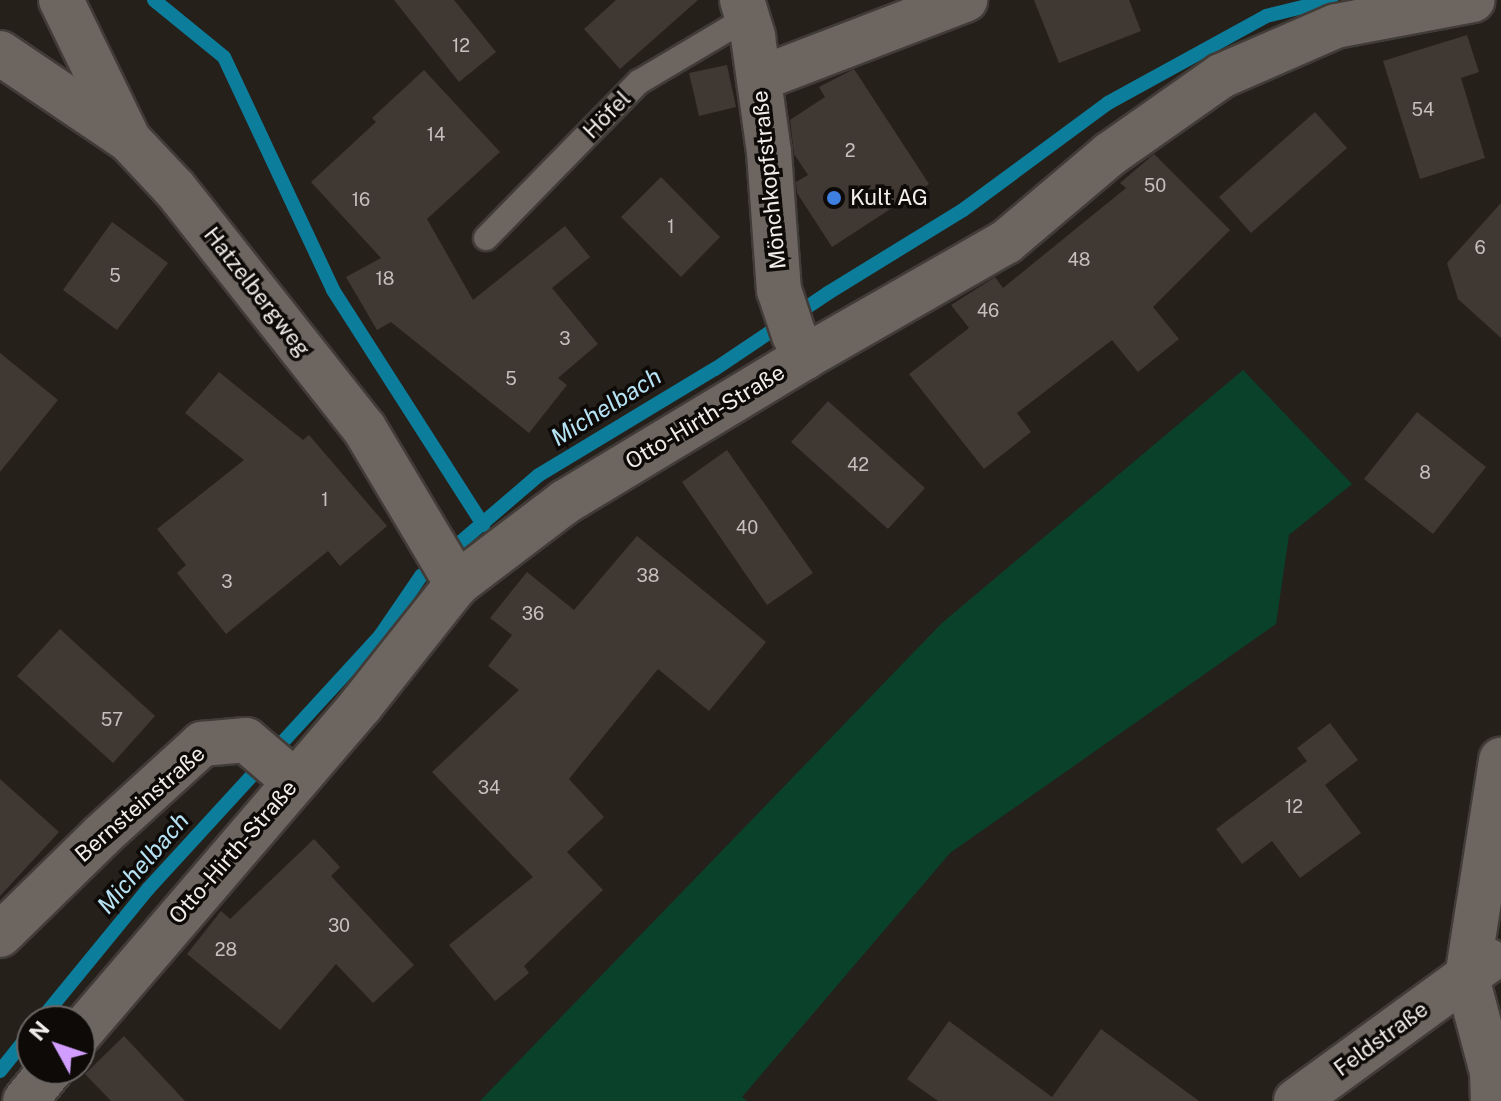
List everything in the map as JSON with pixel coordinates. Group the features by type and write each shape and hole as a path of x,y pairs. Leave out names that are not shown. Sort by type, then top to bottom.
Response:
{"street":[{"path":"61,0 129,140"},
{"path":"759,79 965,0"},
{"name":"Otto-Hirth-Straße","path":"96,1013 286,775 361,705 446,567 565,502 799,346 1006,242 1110,154 1221,76 1336,26 1473,0"},
{"name":"Mönchkopfstraße","path":"744,9 759,79 769,152 779,290 799,346"},
{"name":"Hatzelbergweg","path":"0,53 129,140 175,189 364,428 446,567"},
{"name":"Bernsteinstraße","path":"0,935 101,836 202,744 246,740 286,775"},
{"path":"1493,1101 1492,1072 1467,978 1501,760"},
{"name":"Feldstraße","path":"1296,1101 1501,951"},
{"path":"25,1101 38,1085"}],"lane":[{"name":"Höfel","path":"486,238 639,82 744,9"}],"green space":[{"path":"1243,370 1352,484 1289,535 1276,624 950,853 742,1097 747,1101 480,1101 942,623"}],"building":[{"path":"394,0 454,0 496,52 459,82"},
{"path":"616,0 698,0 620,69 584,29"},
{"path":"1034,0 1129,0 1141,31 1059,63"},
{"path":"1467,35 1479,72 1461,78 1485,158 1420,179 1383,61"},
{"path":"727,65 736,107 699,116 689,73"},
{"path":"854,69 929,184 832,247 797,193 796,182 808,175 794,154 790,120 825,97 819,87"},
{"path":"424,70 500,152 427,219 473,300 565,226 590,257 552,288 598,344 558,378 567,385 529,433 391,322 377,330 346,277 381,258 311,182 376,122 372,118"},
{"path":"1315,112 1347,148 1251,233 1219,197"},
{"path":"1154,154 1230,230 1153,307 1179,339 1138,372 1112,340 1017,413 1031,432 984,469 909,374 969,328 951,305 995,277 1003,288 1126,188 1120,183"},
{"path":"661,177 720,237 681,277 621,217"},
{"path":"1501,203 1501,338 1458,299 1447,263"},
{"path":"112,222 168,263 117,330 63,290"},
{"path":"0,353 58,400 0,472"},
{"path":"219,372 303,440 309,435 387,526 340,566 328,551 226,634 177,573 186,565 157,529 244,460 185,413"},
{"path":"828,401 925,488 888,529 791,442"},
{"path":"1417,412 1486,467 1433,534 1364,479"},
{"path":"727,450 813,573 767,605 682,482"},
{"path":"637,536 766,642 709,711 658,669 569,779 604,817 567,852 603,890 524,966 529,973 495,1001 449,945 533,877 432,772 519,690 488,666 512,635 490,618 527,572 574,610"},
{"path":"60,629 155,716 113,763 17,676"},
{"path":"1330,723 1358,760 1325,785 1361,833 1300,878 1272,841 1242,864 1216,829 1307,761 1297,748"},
{"path":"0,779 59,832 0,896"},
{"path":"314,839 340,867 331,876 414,965 373,1003 336,964 280,1030 187,954 221,911 230,919"},
{"path":"949,1021 1052,1097 1101,1029 1199,1101 938,1101 907,1079"},
{"path":"124,1036 185,1101 111,1101 96,1085 96,1063"}],"waterway":[{"path":"154,0 224,57 333,290 483,525"},
{"name":"Michelbach","path":"53,1005 148,889 380,636 421,576 539,475 715,369 828,293 963,210 1108,103 1266,16 1331,0"},
{"name":"Michelbach","path":"0,1071 16,1051"}],"place":[{"name":"Kult AG","path":"834,198"}]}
